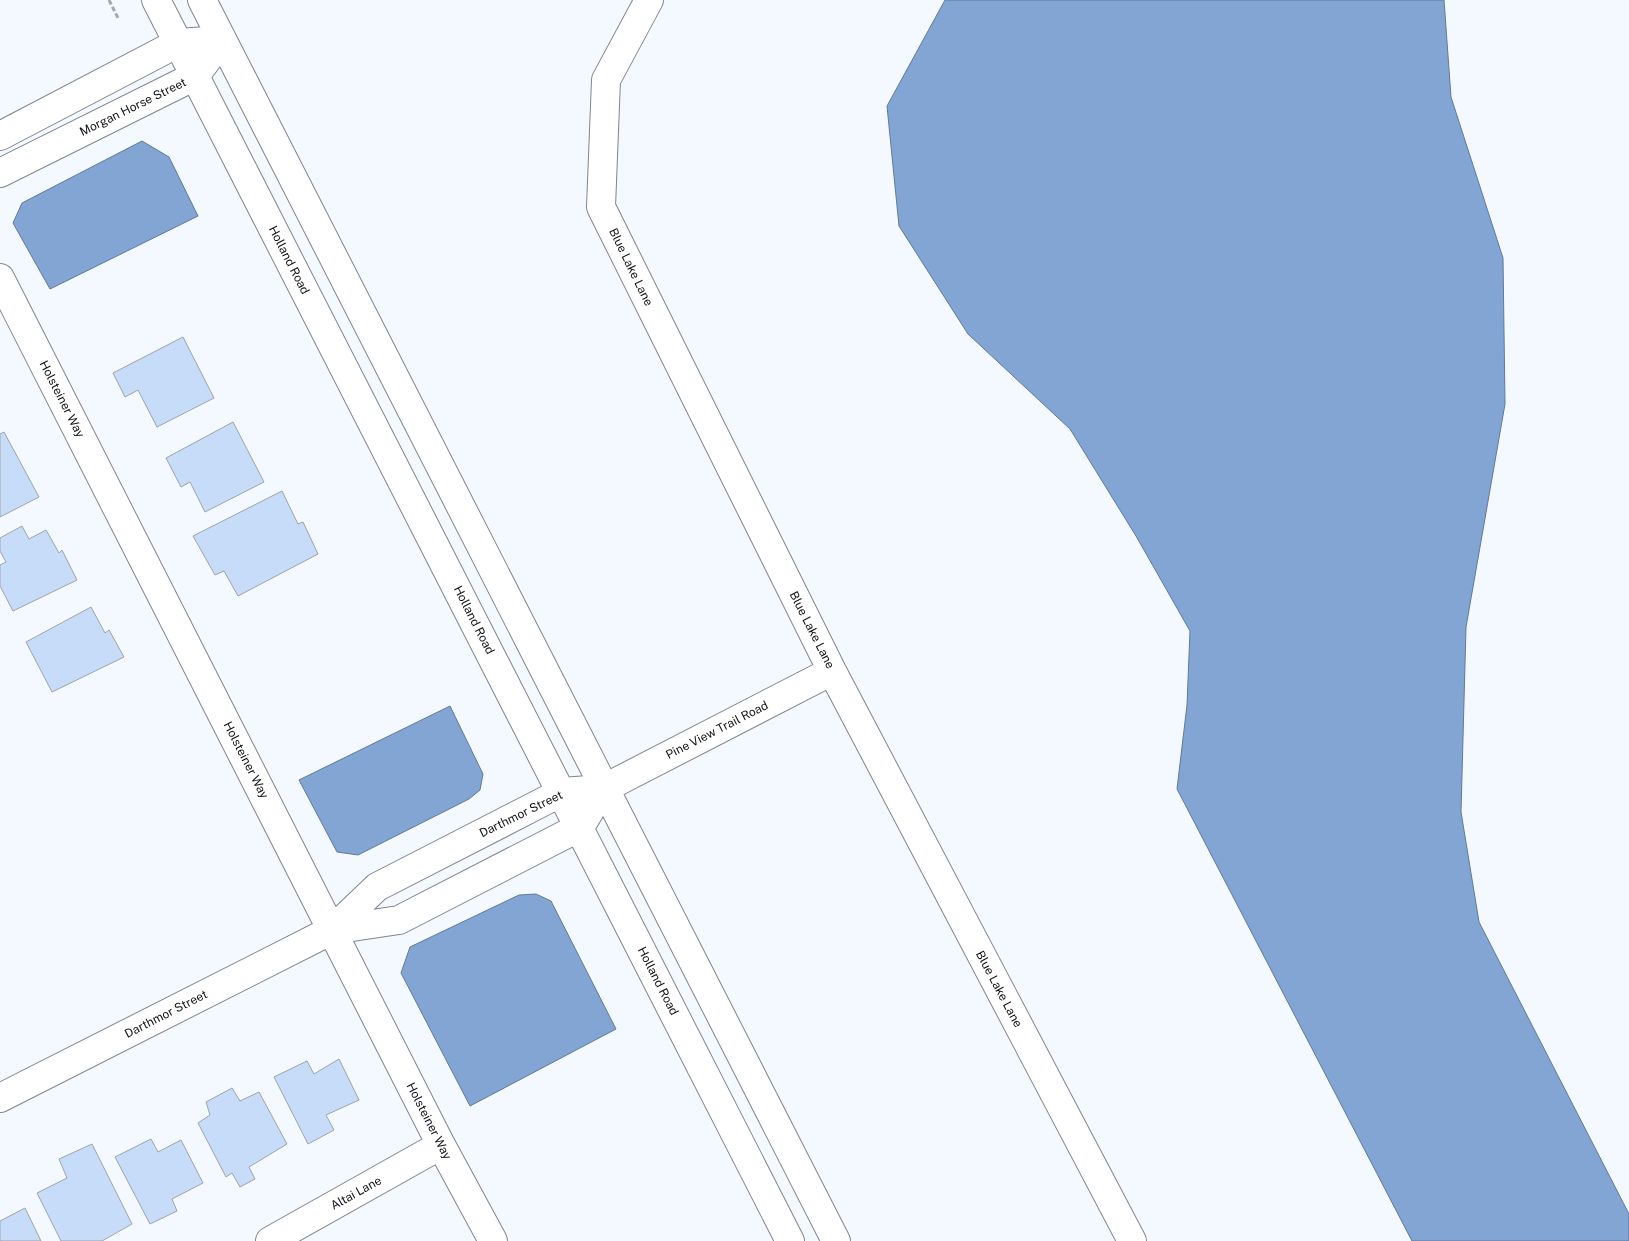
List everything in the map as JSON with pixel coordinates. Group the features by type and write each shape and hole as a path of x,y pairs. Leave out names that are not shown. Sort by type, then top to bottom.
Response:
{"street":[{"name":"Holland Road","path":"156,0 790,1241"},
{"path":"202,0 603,789 836,1241"},
{"name":"Blue Lake Lane","path":"649,0 606,80 601,207 832,671 1132,1241"},
{"path":"0,136 178,44 222,40"},
{"name":"Morgan Horse Street","path":"0,173 195,76 222,40"},
{"name":"Holsteiner Way","path":"0,278 492,1241"},
{"name":"Pine View Trail Road","path":"603,789 832,671"},
{"path":"580,828 603,789"},
{"name":"Darthmor Street","path":"0,1098 332,930 377,887 562,792 603,789"},
{"name":"Darthmor Street","path":"332,930 399,920 580,828"},
{"name":"Altai Lane","path":"270,1241 442,1146"}],"path":[{"path":"109,0 120,20"}],"water":[{"path":"945,0 1444,0 1451,97 1503,258 1505,404 1466,627 1461,812 1479,922 1629,1214 1629,1241 1412,1241 1177,789 1187,705 1190,631 1136,536 1070,429 968,334 899,226 887,106"},
{"path":"142,141 169,157 198,216 50,289 13,223 22,203"},
{"path":"450,706 483,774 480,790 469,799 358,855 337,852 299,780"},
{"path":"536,894 551,901 616,1029 470,1106 401,973 410,947 519,895"}],"building":[{"path":"183,337 214,398 157,427 138,390 125,397 113,373"},
{"path":"233,422 264,482 205,512 190,482 181,487 166,458"},
{"path":"4,432 39,497 0,517 0,434"},
{"path":"282,491 298,524 303,522 318,554 238,596 224,571 215,575 193,536"},
{"path":"22,526 29,539 46,530 59,553 62,550 77,580 13,611 0,586 0,565 6,562 0,551 0,538"},
{"path":"91,607 105,633 109,630 124,657 52,692 26,642"},
{"path":"339,1059 359,1100 326,1115 334,1130 308,1144 274,1077 307,1061 314,1074"},
{"path":"232,1088 240,1101 259,1092 287,1144 249,1167 255,1179 240,1187 232,1173 226,1177 198,1123 210,1115 206,1102"},
{"path":"151,1139 158,1152 181,1140 203,1183 172,1199 177,1211 150,1224 115,1157"},
{"path":"92,1144 132,1224 102,1241 61,1241 37,1193 67,1178 59,1159"},
{"path":"25,1208 41,1241 0,1241 0,1221"}]}
